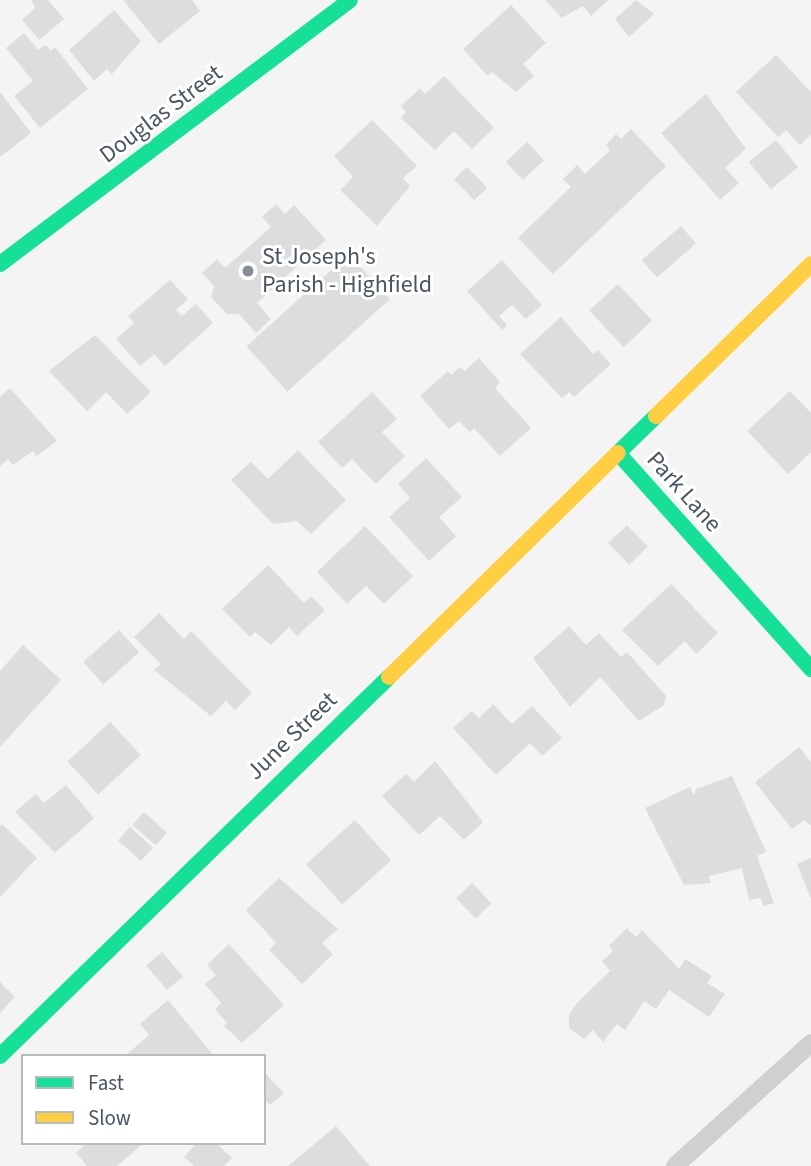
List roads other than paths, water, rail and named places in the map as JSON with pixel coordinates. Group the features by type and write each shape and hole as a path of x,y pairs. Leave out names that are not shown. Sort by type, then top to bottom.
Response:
{"street":[{"name":"Douglas Street","path":"0,264 350,0"},
{"name":"Park Lane","path":"811,264 618,453 811,669"},
{"name":"June Street","path":"0,1056 618,453"}],"lane":[{"path":"675,1166 811,1043"}],"place":[{"name":"St Joseph's Parish - Highfield","path":"248,271"}]}
